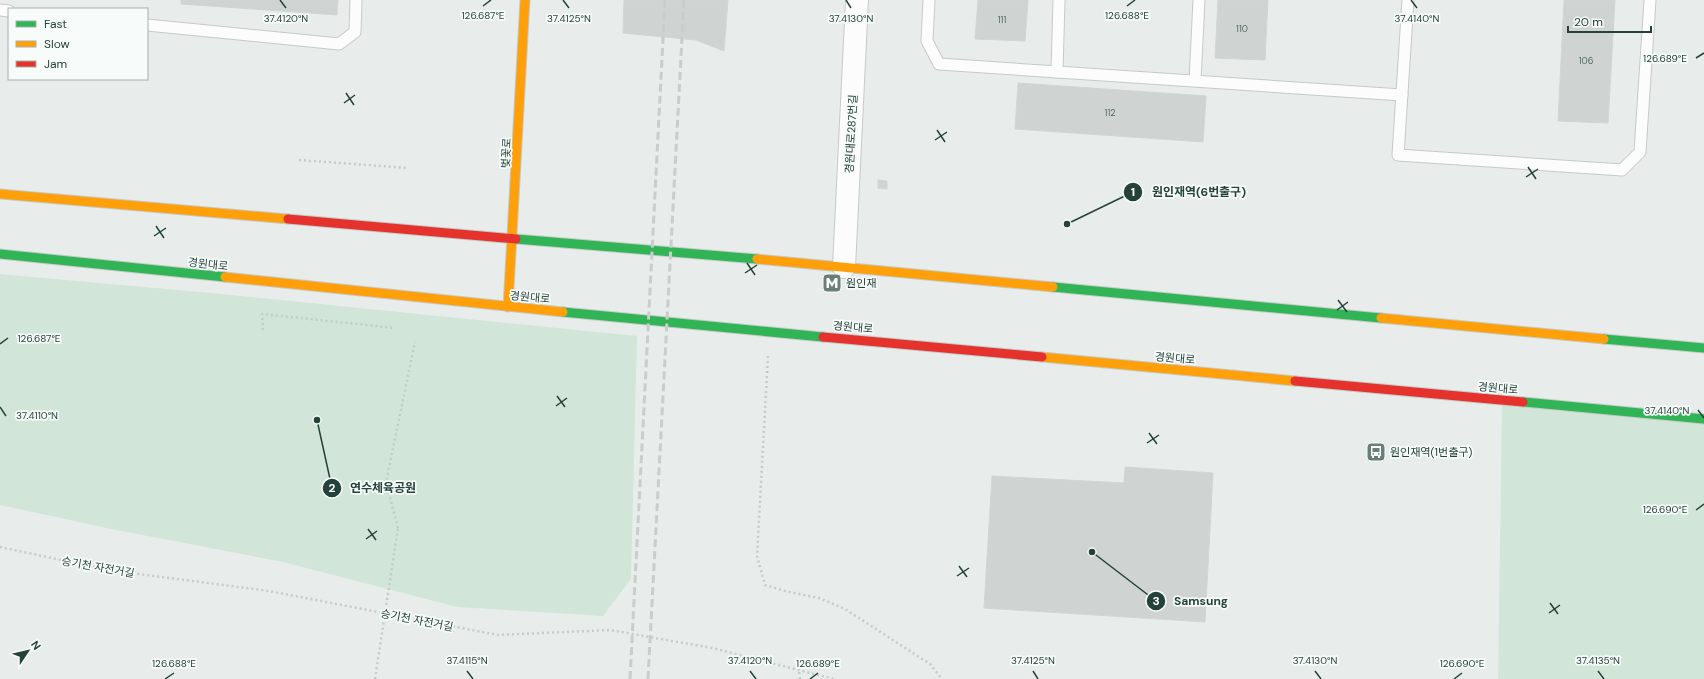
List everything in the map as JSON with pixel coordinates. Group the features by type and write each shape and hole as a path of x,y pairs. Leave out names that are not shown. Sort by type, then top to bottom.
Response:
{"main road":[{"name":"벚꽃로","path":"508,307 525,0"},
{"path":"0,194 844,267 1704,348"},
{"name":"경원대로","path":"0,254 508,307 1704,419"}],"street":[{"name":"경원대로287번길","path":"844,267 858,0"}],"lane":[{"path":"148,25 339,44 355,32 356,0"},
{"path":"929,0 927,41 939,64 1402,96"},
{"path":"1057,72 1059,0"},
{"path":"1196,81 1199,0"},
{"path":"1408,0 1398,154 1622,170 1640,152 1650,0"}],"path":[{"path":"299,160 408,168"},
{"path":"263,330 262,314 395,328"},
{"path":"770,332 757,556 765,585 819,598 844,609 930,664 942,679"},
{"path":"375,679 398,528 386,482 415,342"},
{"name":"승기천 자전거길","path":"0,547 108,570 269,591 498,635 610,630 712,648 834,679"},
{"path":"799,671 800,679"}],"green space":[{"path":"0,274 211,293 637,336 631,579 603,616 457,607 283,562 116,530 0,505"},
{"path":"1502,400 1704,419 1704,679 1498,679"}],"building":[{"path":"181,0 338,0 337,15 181,4"},
{"path":"624,0 728,0 724,51 696,40 623,33"},
{"path":"978,0 1028,0 1025,41 975,39"},
{"path":"1218,0 1268,0 1265,60 1215,58"},
{"path":"1564,0 1615,0 1608,123 1558,121"},
{"path":"1018,83 1206,96 1203,142 1015,129"},
{"path":"878,180 887,181 887,189 878,188"},
{"path":"1125,467 1213,473 1205,622 984,608 992,476 1124,483"}],"railway":[{"path":"630,679 665,0"},
{"path":"648,679 684,0"}],"traffic: fast":[{"path":"516,239 757,259"},
{"path":"0,254 225,277"},
{"path":"1053,287 1381,318"},
{"path":"563,312 823,337"},
{"path":"1604,339 1704,348"},
{"path":"1523,402 1704,419"}],"traffic: slow":[{"path":"508,307 525,0"},
{"path":"0,194 288,219"},
{"path":"757,259 1053,287"},
{"path":"225,277 563,312"},
{"path":"1381,318 1604,339"},
{"path":"1042,357 1295,381"}],"traffic: jam":[{"path":"288,219 516,239"},
{"path":"823,337 1042,357"},
{"path":"1295,381 1523,402"}],"place":[{"name":"원인재역(6번출구)","path":"1067,224"},
{"name":"원인재","path":"832,283"},
{"name":"연수체육공원","path":"317,420"},
{"name":"원인재역(1번출구)","path":"1376,452"},
{"name":"Samsung","path":"1092,552"}]}
